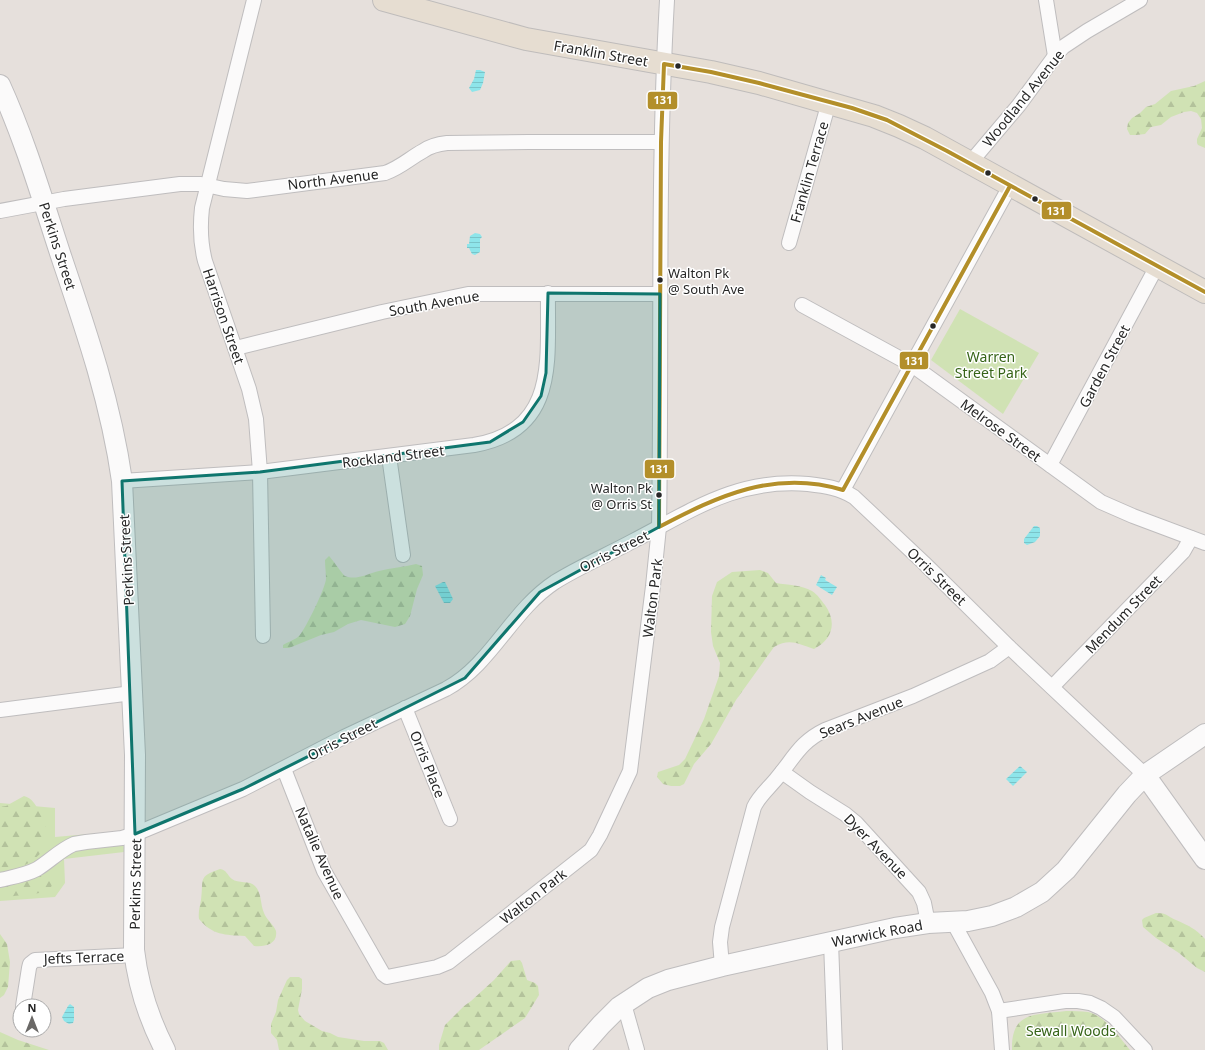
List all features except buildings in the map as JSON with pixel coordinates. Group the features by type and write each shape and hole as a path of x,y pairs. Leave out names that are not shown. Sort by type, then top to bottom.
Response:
{"main road":[{"name":"Franklin Street","path":"384,0 521,38 736,77 829,102 874,116 899,126 970,163 1205,292"}],"street":[{"name":"Harrison Street","path":"254,0 208,185 201,219 201,245 236,348 255,411 260,472 263,636"},
{"name":"Walton Park","path":"384,976 390,978 437,967 449,962 567,870 586,854 596,843 630,771 654,586 659,527 661,142 667,0"},
{"path":"1046,0 1055,56"},
{"name":"Woodland Avenue","path":"970,163 1019,105 1063,47 1072,40 1140,0"},
{"name":"Perkins Street","path":"0,85 20,132 96,362 114,436 122,481 136,782 135,956 146,1004 154,1027 165,1050"},
{"name":"Franklin Terrace","path":"789,243 829,102"},
{"name":"North Avenue","path":"0,211 44,202 169,185 194,183 231,190 247,191 385,173 405,164 423,151 447,143 661,142"},
{"path":"843,490 1010,186"},
{"name":"Garden Street","path":"1050,465 1157,266"},
{"name":"South Avenue","path":"236,348 382,312 455,296 482,294 660,294"},
{"name":"Rockland Street","path":"122,481 260,472 474,445 490,442 504,436 523,422 538,403 545,380 547,365 548,294"},
{"name":"Melrose Street","path":"802,305 912,365 1101,502 1133,516 1205,543"},
{"path":"389,456 403,555"},
{"name":"Orris Street","path":"0,880 36,869 74,844 122,838 135,834 243,789 446,689 465,678 481,661 523,608 540,592 560,578 710,501 726,494 755,486 776,483 834,487 843,490 854,497 1010,648 1145,775"},
{"name":"Mendum Street","path":"1052,687 1182,552 1191,538"},
{"name":"Sears Avenue","path":"722,966 720,942 722,927 752,812 759,798 802,746 814,735 913,696 983,664 1010,648"},
{"path":"0,710 132,694"},
{"name":"Orris Place","path":"405,708 450,819"},
{"name":"Warwick Road","path":"579,1050 601,1025 624,1004 640,992 657,984 722,966 895,928 928,923 968,921 996,915 1016,907 1042,892 1066,870 1127,794 1145,775 1205,734"},
{"name":"Natalie Avenue","path":"284,768 324,871 384,976"},
{"name":"Dyer Avenue","path":"782,772 856,822 919,892 924,903 928,923"},
{"path":"1145,775 1205,859"},
{"path":"953,922 992,993 999,1011 1002,1050"},
{"path":"831,942 835,1050"},
{"name":"Jefts Terrace","path":"24,998 30,964 35,960 135,956"},
{"path":"999,1011 1065,1001 1090,1003 1101,1008 1114,1017 1145,1050"},
{"path":"624,1004 636,1050"}],"highlighted area":[{"path":"548,293 660,294 659,527 540,592 465,678 243,789 135,834 122,481 260,472 490,442 523,422 541,396 546,373"}],"green space":[{"path":"1205,81 1205,148 1197,143 1197,139 1202,128 1201,119 1197,113 1191,111 1171,117 1161,125 1151,127 1145,134 1130,135 1127,129 1128,123 1146,107 1155,104 1171,91 1194,86"},
{"name":"Warren Street Park","path":"960,309 1039,353 1003,414 931,360"},
{"path":"329,556 345,576 354,578 375,572 416,564 422,566 423,575 417,589 410,616 405,624 395,627 361,620 348,624 334,632 321,635 289,648 283,648 283,645 295,639 302,632 319,599 326,579 325,560"},
{"path":"760,570 768,573 776,583 803,588 816,594 829,611 832,624 829,635 814,649 789,642 774,647 736,700 711,744 694,764 684,784 680,786 671,786 663,784 657,777 658,772 679,765 685,759 704,719 719,676 720,663 713,646 711,632 712,596 717,582 732,572"},
{"path":"24,796 33,802 44,820 47,835 45,845 42,852 30,862 15,869 0,872 0,807 6,806"},
{"path":"0,803 55,808 55,837 123,831 124,852 64,859 65,883 55,897 0,901"},
{"path":"220,869 237,881 250,883 255,886 260,895 266,918 274,926 276,931 276,936 273,942 262,946 254,946 245,936 219,933 209,928 199,919 203,880 208,874"},
{"path":"53,872 55,873 50,889 38,893 9,897 0,901 0,886"},
{"path":"1156,913 1165,914 1188,926 1198,932 1205,939 1205,972 1197,968 1143,927 1142,920"},
{"path":"0,934 7,944 10,962 8,987 4,995 0,998"},
{"path":"520,960 527,980 538,986 539,995 525,1018 479,1050 439,1050 445,1025 494,980 511,961"},
{"path":"290,977 299,977 302,979 302,989 298,1010 299,1014 305,1021 322,1031 338,1037 364,1041 380,1041 384,1043 388,1050 279,1050 277,1040 271,1033 271,1024 276,1012 278,1000 287,980"},
{"name":"Sewall Woods","path":"1066,1011 1080,1011 1095,1014 1112,1028 1130,1050 1012,1050 1013,1037 1020,1022 1027,1017 1035,1015"},
{"path":"0,1032 12,1038 49,1050 0,1050"}],"water":[{"path":"476,70 485,72 483,83 480,90 472,92 469,88 474,79"},
{"path":"475,233 480,234 482,237 480,239 480,252 475,255 472,254 469,248 467,248 467,244 469,244 470,236"},
{"path":"1034,526 1040,528 1040,536 1035,542 1027,545 1024,543 1024,539"},
{"path":"821,575 826,578 825,580 837,587 832,595 816,585"},
{"path":"445,582 453,599 450,603 444,603 435,586"},
{"path":"1020,766 1027,772 1013,786 1006,779"},
{"path":"70,1004 74,1007 74,1020 73,1023 69,1024 64,1021 62,1017"}],"transit line":[{"name":"131","path":"1010,186 843,490 818,484 770,484 725,496 703,505 659,527 661,142 664,64 711,72 759,83 852,108 887,120 947,151 1205,292"}],"place":[{"name":"Walton Pk @ South Ave","path":"660,280"},
{"name":"Walton Pk @ Orris St","path":"659,495"}]}
